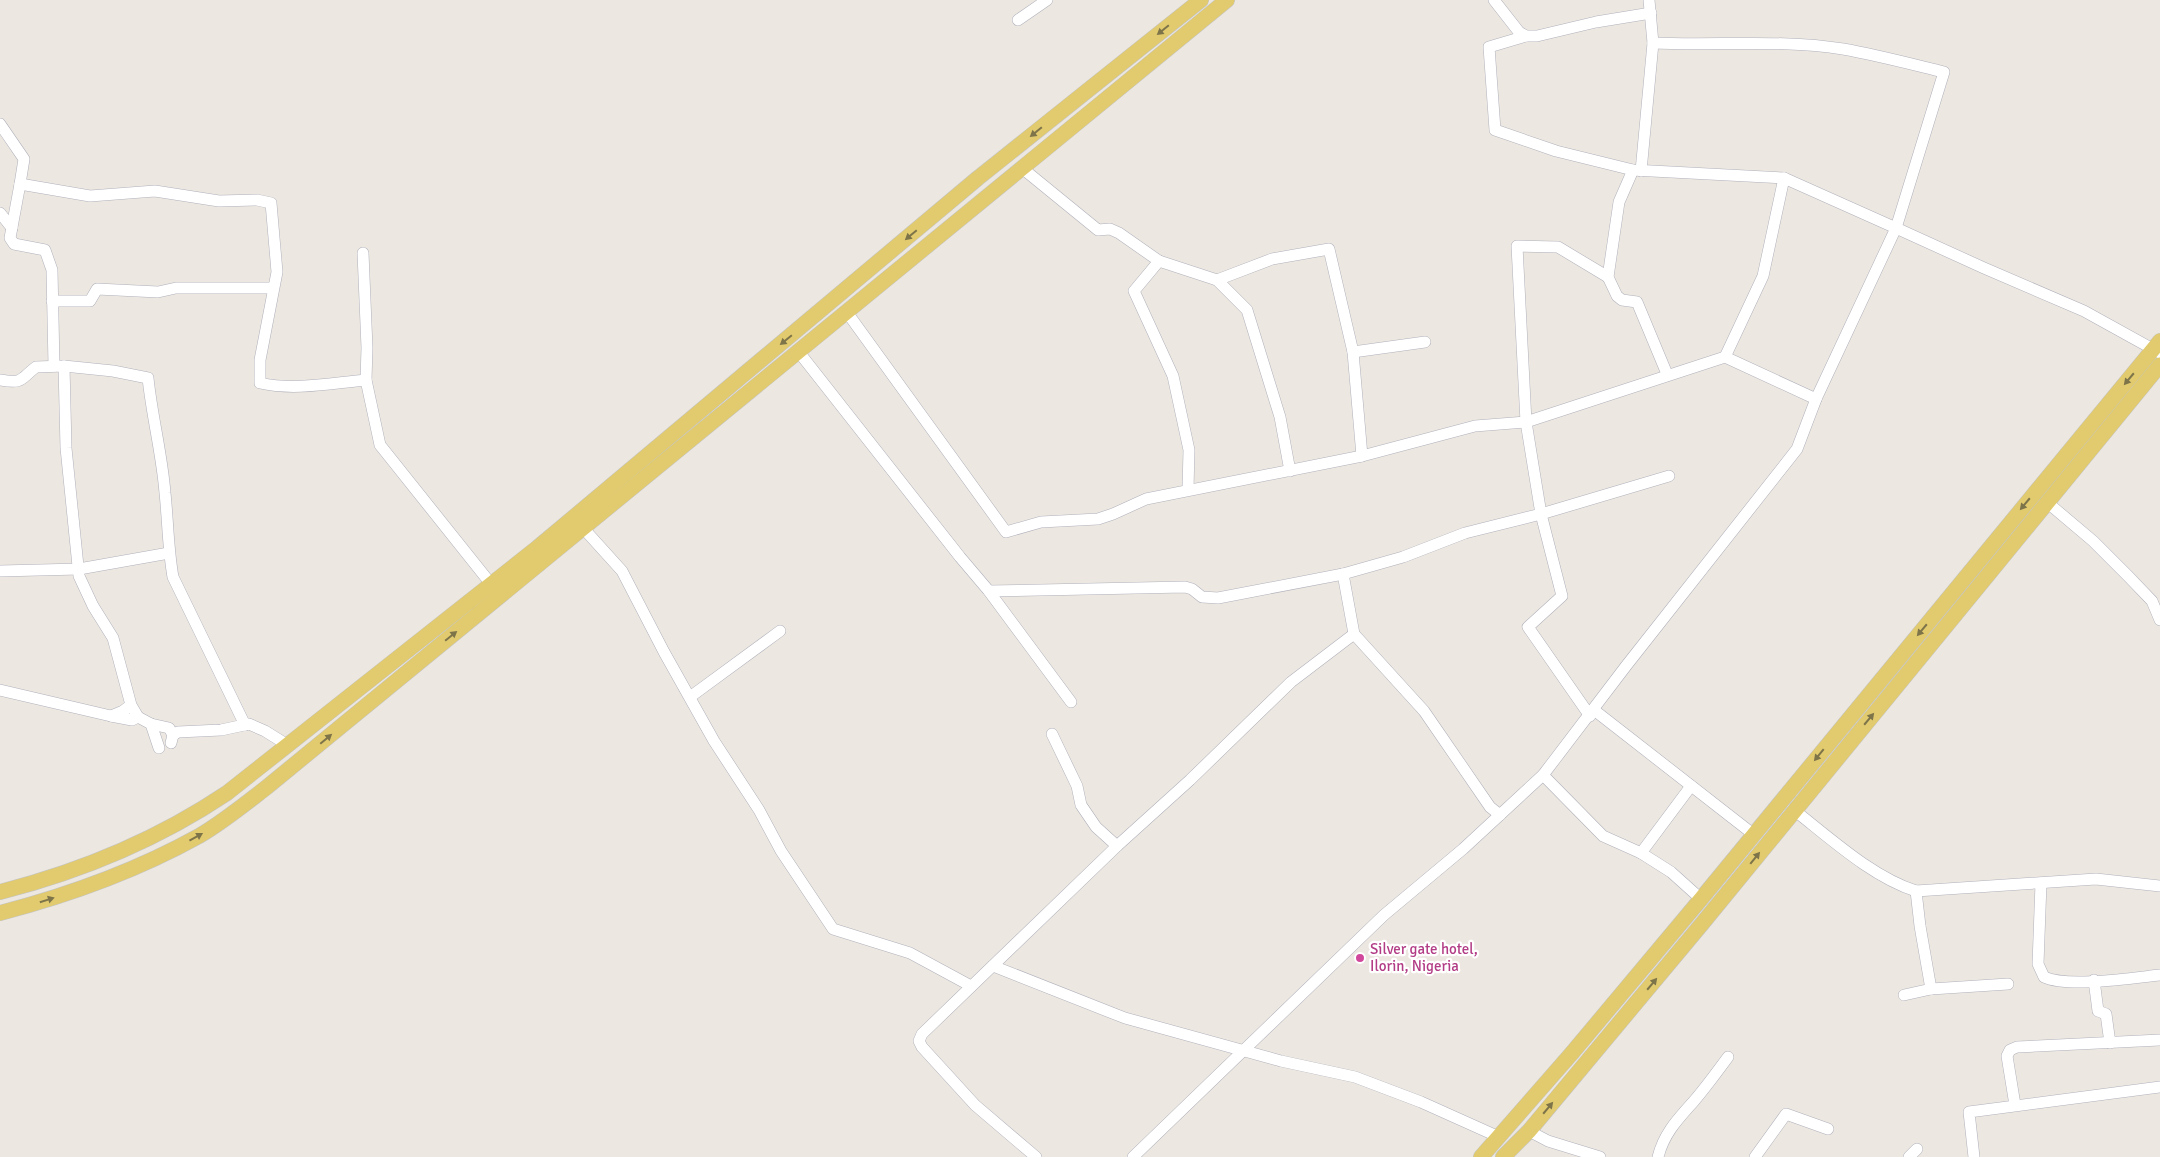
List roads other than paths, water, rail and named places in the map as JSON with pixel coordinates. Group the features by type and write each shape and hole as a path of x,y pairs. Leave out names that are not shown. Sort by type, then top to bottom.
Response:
{"main road":[{"path":"0,892 75,870 117,854 193,816 227,793 289,746 491,584 825,308 978,178 1201,0"},
{"path":"0,913 76,891 128,871 207,830 267,787 1227,0"},
{"path":"1481,1157 1572,1053 1701,899 2086,431 2158,348"},
{"path":"1503,1157 1529,1131 1586,1063 2160,365"},
{"path":"2086,431 2099,440"},
{"path":"1895,662 1908,672"},
{"path":"1798,780 1810,790"},
{"path":"1572,1053 1586,1063"}],"street":[{"path":"1018,20 1048,0"},
{"path":"1494,0 1519,32 1526,36"},
{"path":"1608,277 1619,202 1637,171 1653,43 1649,0"},
{"path":"1651,13 1596,22 1537,36 1526,36 1488,47 1495,130 1556,151 1637,171 1784,178 1984,268 2084,310 2158,348"},
{"path":"1133,1157 1384,916 1482,832 1544,775 1626,666 1797,449 1816,399 1896,228 1944,72 1843,49 1792,45 1653,43"},
{"path":"0,124 24,160 10,238 14,244 45,250 52,270 55,345 59,366 81,583 113,638 132,712"},
{"path":"1022,168 1098,230 1110,229 1119,233 1159,261 1218,280 1247,310 1280,417 1290,471"},
{"path":"1725,357 1764,276 1784,178"},
{"path":"20,184 90,196 155,190 219,201 257,200 271,203 277,272 260,360 260,383 274,386 317,385 366,380"},
{"path":"0,213 12,228"},
{"path":"1667,374 1637,302 1622,300 1617,296 1608,277 1558,247 1517,246 1526,422 1541,514 1562,596 1528,627 1592,713 1753,834"},
{"path":"1218,280 1272,259 1329,250 1353,352 1362,456"},
{"path":"363,253 367,348 366,380 380,445 491,584"},
{"path":"1159,261 1134,290 1173,376 1189,450 1188,490"},
{"path":"52,301 90,301 97,289 158,292 176,288 273,288"},
{"path":"846,311 1006,532 1041,522 1098,519 1146,499 1362,456 1475,426 1526,422 1667,374 1725,357 1816,399"},
{"path":"1353,352 1425,342"},
{"path":"798,351 960,557 989,591 1071,702"},
{"path":"0,380 12,382 30,375 36,367 59,366 113,371 148,378 165,492 172,577 245,725"},
{"path":"989,591 1185,587 1192,589 1202,598 1218,598 1343,574 1403,557 1465,533 1541,514 1669,476"},
{"path":"2048,503 2093,541 2152,601 2160,620"},
{"path":"584,529 622,571 714,741 759,810 781,851 833,929 910,954 971,986"},
{"path":"0,571 79,570 169,553"},
{"path":"1343,574 1354,634 1424,711 1490,807 1500,815"},
{"path":"690,697 780,631"},
{"path":"1036,1157 976,1105 922,1047 919,1041 928,1027 1291,682 1354,634"},
{"path":"0,690 111,716 132,712 152,724 169,728 172,739 178,732 221,730 245,725 265,731 289,746"},
{"path":"152,724 160,748"},
{"path":"1052,734 1076,786 1082,805 1096,827 1117,846"},
{"path":"1544,775 1604,836 1641,853 1671,872 1701,899"},
{"path":"1641,853 1691,786"},
{"path":"1482,832 1490,807"},
{"path":"1794,810 1855,857 1901,886 1916,891 2096,879 2160,886"},
{"path":"2041,883 2038,964 2044,977 2060,982 2160,975"},
{"path":"1916,891 1931,988"},
{"path":"993,966 1125,1018 1281,1061 1355,1076 1439,1109 1499,1137"},
{"path":"2094,980 2098,1011 2106,1014 2110,1043"},
{"path":"1904,995 1931,988 2008,984"},
{"path":"2015,1105 2007,1056 2010,1050 2017,1047 2160,1040"},
{"path":"1658,1157 1665,1136 1674,1122 1728,1057"},
{"path":"1974,1157 1969,1112 2160,1087"},
{"path":"1755,1157 1786,1114 1828,1129"},
{"path":"1529,1131 1548,1141 1600,1157"}],"place":[{"name":"Silver gate hotel, Ilorin, Nigeria","path":"1360,958"}]}
